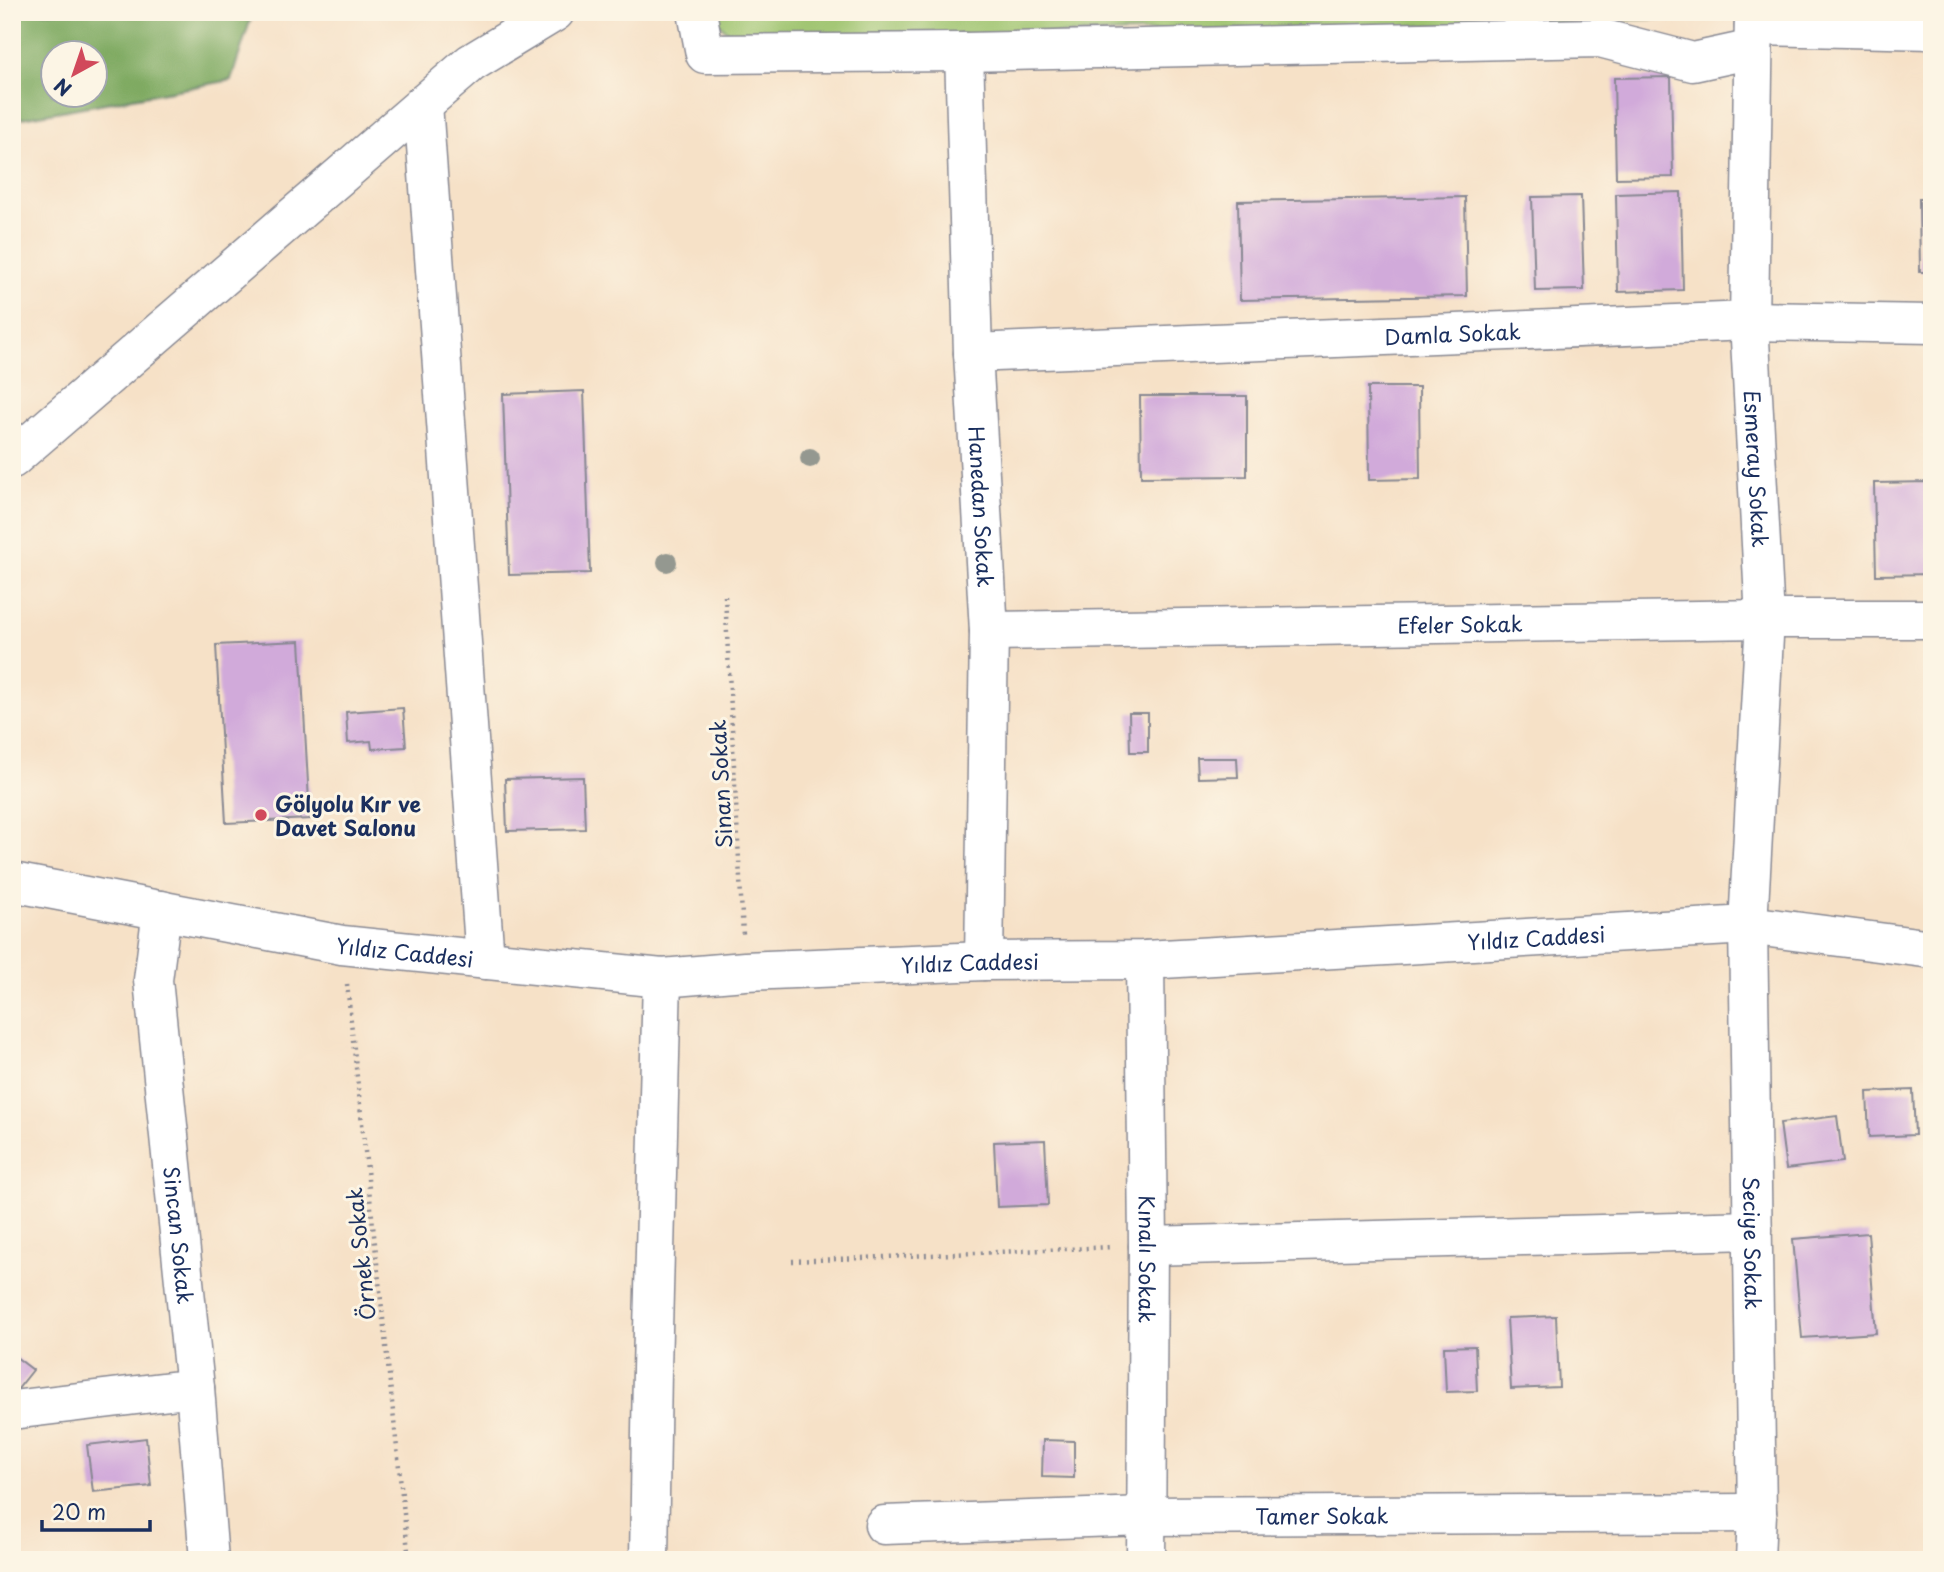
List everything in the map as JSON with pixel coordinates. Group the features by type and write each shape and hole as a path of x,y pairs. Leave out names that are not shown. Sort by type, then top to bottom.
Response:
{"street":[{"path":"12,459 510,28 555,12"},
{"path":"697,12 705,54 964,52 1600,38 1693,62 1754,29 1932,30"},
{"name":"Esmeray Sokak","path":"1748,925 1765,619 1749,321 1754,29"},
{"name":"Hanedan Sokak","path":"964,52 973,353 989,631 984,961"},
{"path":"423,104 485,960"},
{"name":"Damla Sokak","path":"973,353 1749,321 1932,324"},
{"name":"Efeler Sokak","path":"989,631 1765,619 1932,619"},
{"name":"Yıldız Caddesi","path":"12,882 342,945 662,978 745,971 984,961 1145,960 1748,925 1932,949"},
{"name":"Sincan Sokak","path":"162,911 153,980 195,1388 209,1560"},
{"name":"Seciye Sokak","path":"1748,925 1758,1513 1755,1560"},
{"name":"Kınalı Sokak","path":"1145,960 1148,1246 1146,1560"},
{"path":"649,1560 662,978"},
{"path":"1148,1246 1753,1230"},
{"path":"32,1400 195,1388"},
{"name":"Tamer Sokak","path":"884,1525 1145,1516 1758,1513"}],"path":[{"name":"Sinan Sokak","path":"725,596 745,971"},
{"name":"Örnek Sokak","path":"342,945 409,1560"},
{"path":"792,1261 1148,1246"}],"green space":[{"path":"12,12 253,12 231,80 108,102 108,38 38,38 38,108 78,108 12,120"},
{"path":"715,12 1710,12 1706,17 1548,23 738,41 715,20"}],"building":[{"path":"1671,77 1673,177 1616,178 1614,78"},
{"path":"1681,192 1683,290 1618,292 1616,194"},
{"path":"1581,196 1584,290 1535,291 1532,197"},
{"path":"1465,197 1467,296 1240,300 1238,201"},
{"path":"1919,199 1932,199 1932,272 1920,272"},
{"path":"1368,387 1419,387 1420,479 1369,480"},
{"path":"584,391 590,573 509,575 503,394"},
{"path":"1140,396 1247,396 1247,476 1141,477"},
{"path":"1930,482 1932,574 1876,575 1874,483"},
{"path":"300,641 310,819 226,823 216,645"},
{"path":"403,708 406,747 372,749 371,741 348,743 346,712"},
{"path":"1129,713 1148,713 1148,752 1130,752"},
{"path":"1197,758 1237,758 1238,777 1198,778"},
{"path":"583,777 585,829 507,831 505,779"},
{"path":"1913,1090 1915,1135 1869,1137 1867,1092"},
{"path":"1837,1116 1843,1162 1786,1169 1780,1123"},
{"path":"1045,1140 1048,1205 997,1207 994,1142"},
{"path":"1868,1233 1876,1333 1802,1338 1793,1239"},
{"path":"1556,1316 1559,1387 1511,1389 1507,1318"},
{"path":"1475,1346 1477,1391 1446,1392 1444,1347"},
{"path":"12,1354 33,1370 17,1390 12,1386"},
{"path":"146,1438 151,1486 93,1492 87,1445"},
{"path":"1043,1440 1074,1441 1074,1478 1042,1477"}],"place":[{"name":"Gölyolu Kır ve Davet Salonu","path":"261,815"}]}
